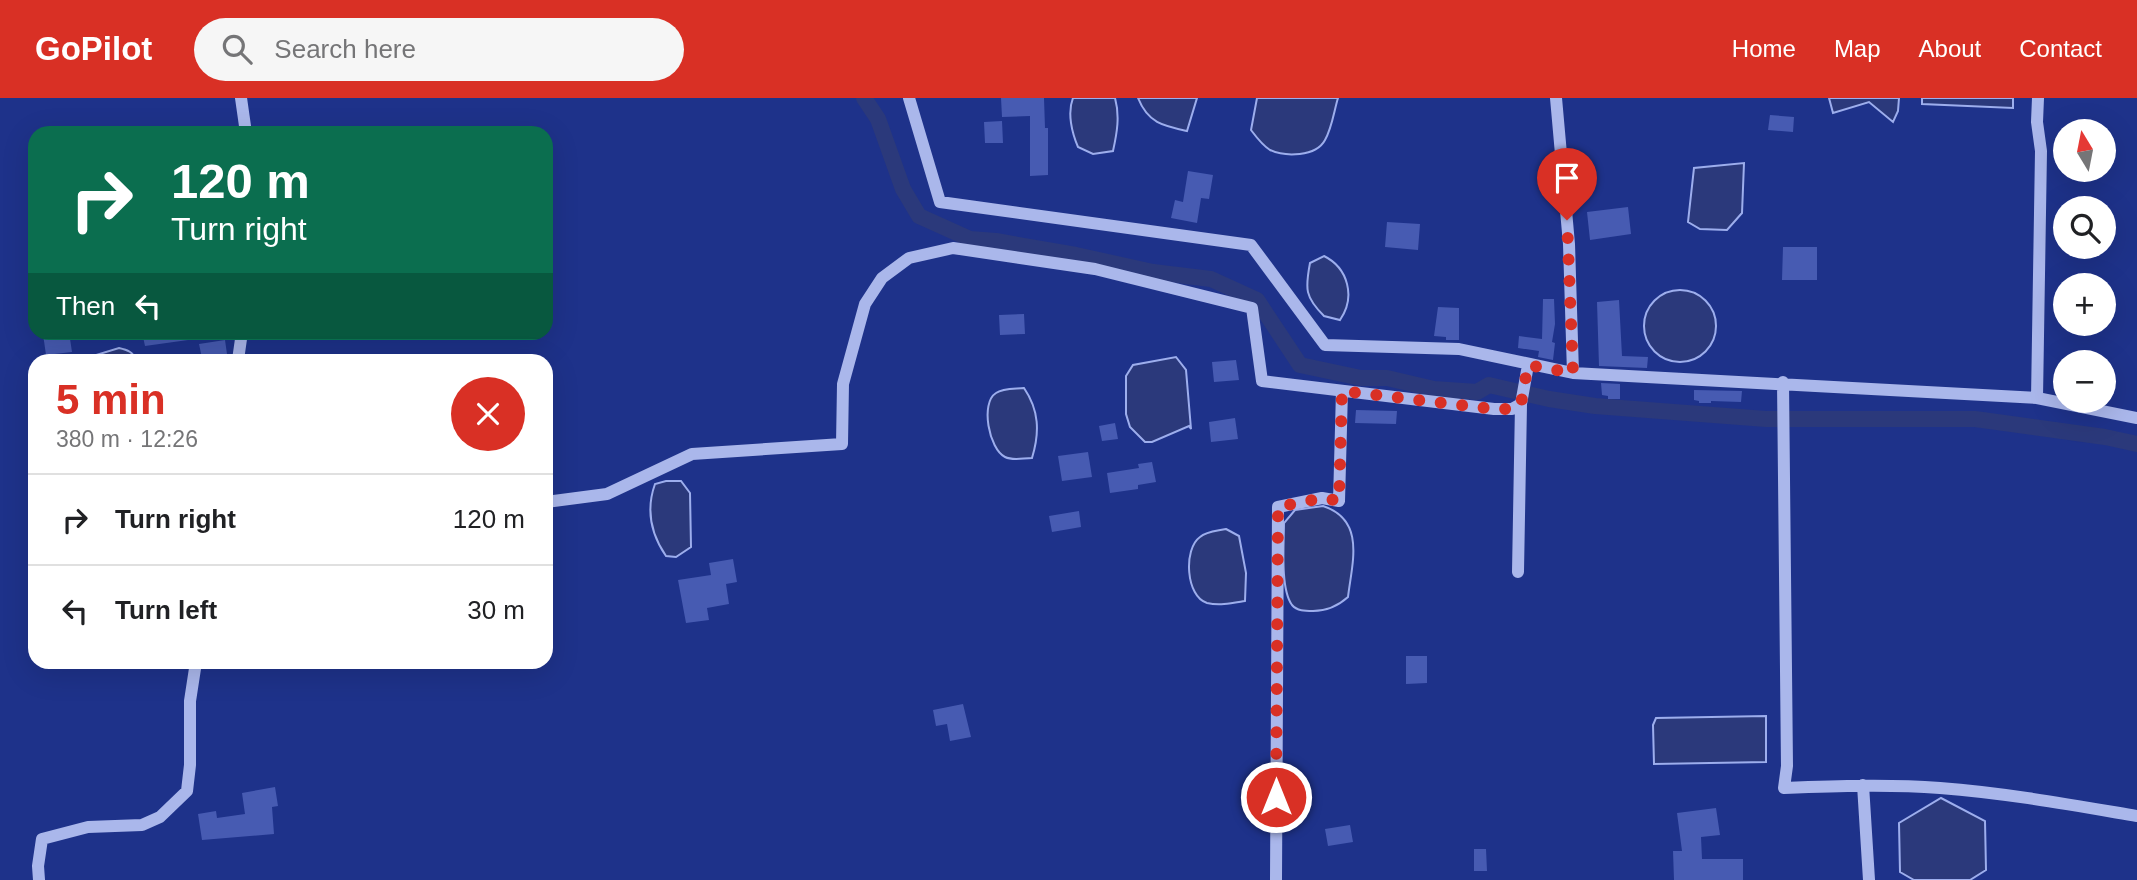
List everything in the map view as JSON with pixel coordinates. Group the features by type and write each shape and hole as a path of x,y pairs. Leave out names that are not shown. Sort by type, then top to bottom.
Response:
{"street":[{"path":"241,98 245,126"},
{"path":"909,98 940,202 1251,245 1325,345 1459,349 1527,367 1573,373 1783,382 2037,398 2137,418"},
{"path":"1556,98 1569,244 1573,373"},
{"path":"2037,398 2041,151 2037,122 2038,98"},
{"path":"553,501 607,494 692,454 842,444 843,384 865,304 882,278 909,258 953,248 1095,269 1252,308 1262,381 1494,409 1511,409 1521,404"},
{"path":"1518,572 1521,404 1527,367"},
{"path":"1783,382 1787,766 1784,788 1863,785 1940,788 2049,801 2137,816"},
{"path":"1276,880 1278,507 1322,498 1339,501 1342,391"},
{"path":"39,880 42,839 88,827 142,825 160,817 187,791 190,765 190,701 195,669"},
{"path":"1863,785 1869,880"}],"water":[{"path":"1073,98 1115,98 1117,124 1113,151 1093,154 1078,147 1071,123"},
{"path":"1138,98 1197,98 1187,131 1157,122 1146,113"},
{"path":"1257,98 1338,98 1329,130 1321,146 1300,154 1284,154 1270,150 1251,130"},
{"path":"1829,98 1899,98 1898,111 1893,122 1869,102 1833,113"},
{"path":"1922,98 2013,98 2013,108 1922,104"},
{"path":"1744,163 1742,213 1727,230 1700,229 1688,222 1694,168"},
{"path":"1324,256 1339,268 1347,284 1348,302 1340,320 1324,316 1308,292 1310,263"},
{"path":"1680,290 1700,296 1710,306 1716,326 1710,346 1700,356 1680,362 1660,356 1650,346 1644,326 1650,306 1660,296"},
{"path":"119,348 132,354 99,354"},
{"path":"1176,357 1186,370 1191,429 1189,426 1152,442 1145,442 1130,427 1126,414 1126,376 1133,365"},
{"path":"1024,388 1033,405 1037,422 1035,448 1032,458 1008,458 999,452 991,436 988,406 991,398 999,391"},
{"path":"681,481 690,493 691,547 676,557 666,556 652,521 651,503 655,484"},
{"path":"1323,506 1346,521 1351,532 1353,557 1348,597 1327,609 1301,610 1292,605 1286,588 1283,565 1284,523 1295,510"},
{"path":"1226,529 1239,536 1246,573 1245,601 1207,603 1200,599 1191,583 1191,552 1203,535"},
{"path":"1766,716 1766,762 1654,764 1653,725 1656,718"},
{"path":"1941,798 1985,821 1986,870 1970,880 1914,880 1900,872 1899,823"}],"building":[{"path":"1001,98 1044,98 1045,128 1048,128 1048,175 1030,176 1030,116 1002,117"},
{"path":"1770,115 1794,117 1793,132 1768,130"},
{"path":"1002,121 1003,143 985,143 984,122"},
{"path":"1188,171 1213,175 1209,199 1201,198 1197,223 1171,218 1175,200 1183,202"},
{"path":"1628,207 1631,234 1590,240 1587,212"},
{"path":"1387,222 1420,224 1418,250 1385,247"},
{"path":"1783,247 1817,247 1817,280 1782,280"},
{"path":"1543,299 1554,299 1553,360 1538,357 1539,351 1518,348 1519,336 1542,339"},
{"path":"1619,300 1622,356 1648,357 1647,368 1599,366 1597,302"},
{"path":"1438,307 1459,308 1459,340 1434,336"},
{"path":"1024,314 1025,334 1000,335 999,315"},
{"path":"44,340 70,340 72,352 46,354"},
{"path":"144,340 188,340 145,346"},
{"path":"225,340 227,354 201,354 199,344"},
{"path":"1236,360 1239,380 1214,382 1212,362"},
{"path":"1601,383 1620,384 1620,399 1608,399 1608,396 1602,395"},
{"path":"1694,390 1742,391 1741,402 1699,403 1694,400"},
{"path":"1356,410 1397,411 1396,424 1355,423"},
{"path":"1235,418 1238,439 1211,442 1209,422"},
{"path":"1115,423 1118,439 1102,441 1099,426"},
{"path":"1088,452 1092,477 1062,481 1058,456"},
{"path":"1152,462 1156,482 1138,485 1138,489 1110,493 1107,473 1139,468 1138,464"},
{"path":"1079,511 1081,527 1052,532 1049,516"},
{"path":"733,559 737,582 726,584 729,604 707,608 709,620 686,623 678,580 711,575 709,563"},
{"path":"1406,656 1427,656 1427,683 1406,684"},
{"path":"963,704 971,737 950,741 947,724 936,726 933,710"},
{"path":"275,787 278,806 272,807 274,834 202,840 198,814 216,811 217,818 245,814 242,793"},
{"path":"1716,808 1720,835 1701,837 1702,859 1743,859 1743,880 1674,880 1673,851 1682,851 1677,813"},
{"path":"1350,825 1353,842 1328,846 1325,829"},
{"path":"1474,849 1486,849 1487,871 1474,871"}],"waterway":[{"path":"864,98 878,119 903,189 919,216 970,239 1076,255 1153,272 1211,279 1257,300 1300,365 1361,378 1387,378 1434,389 1477,392 1489,385 1595,406 1766,419 1975,419 2137,444"}],"route":[{"path":"1276,797 1278,507 1322,498 1339,501 1342,391 1511,409 1521,404 1528,365 1573,373 1567,220"}]}
